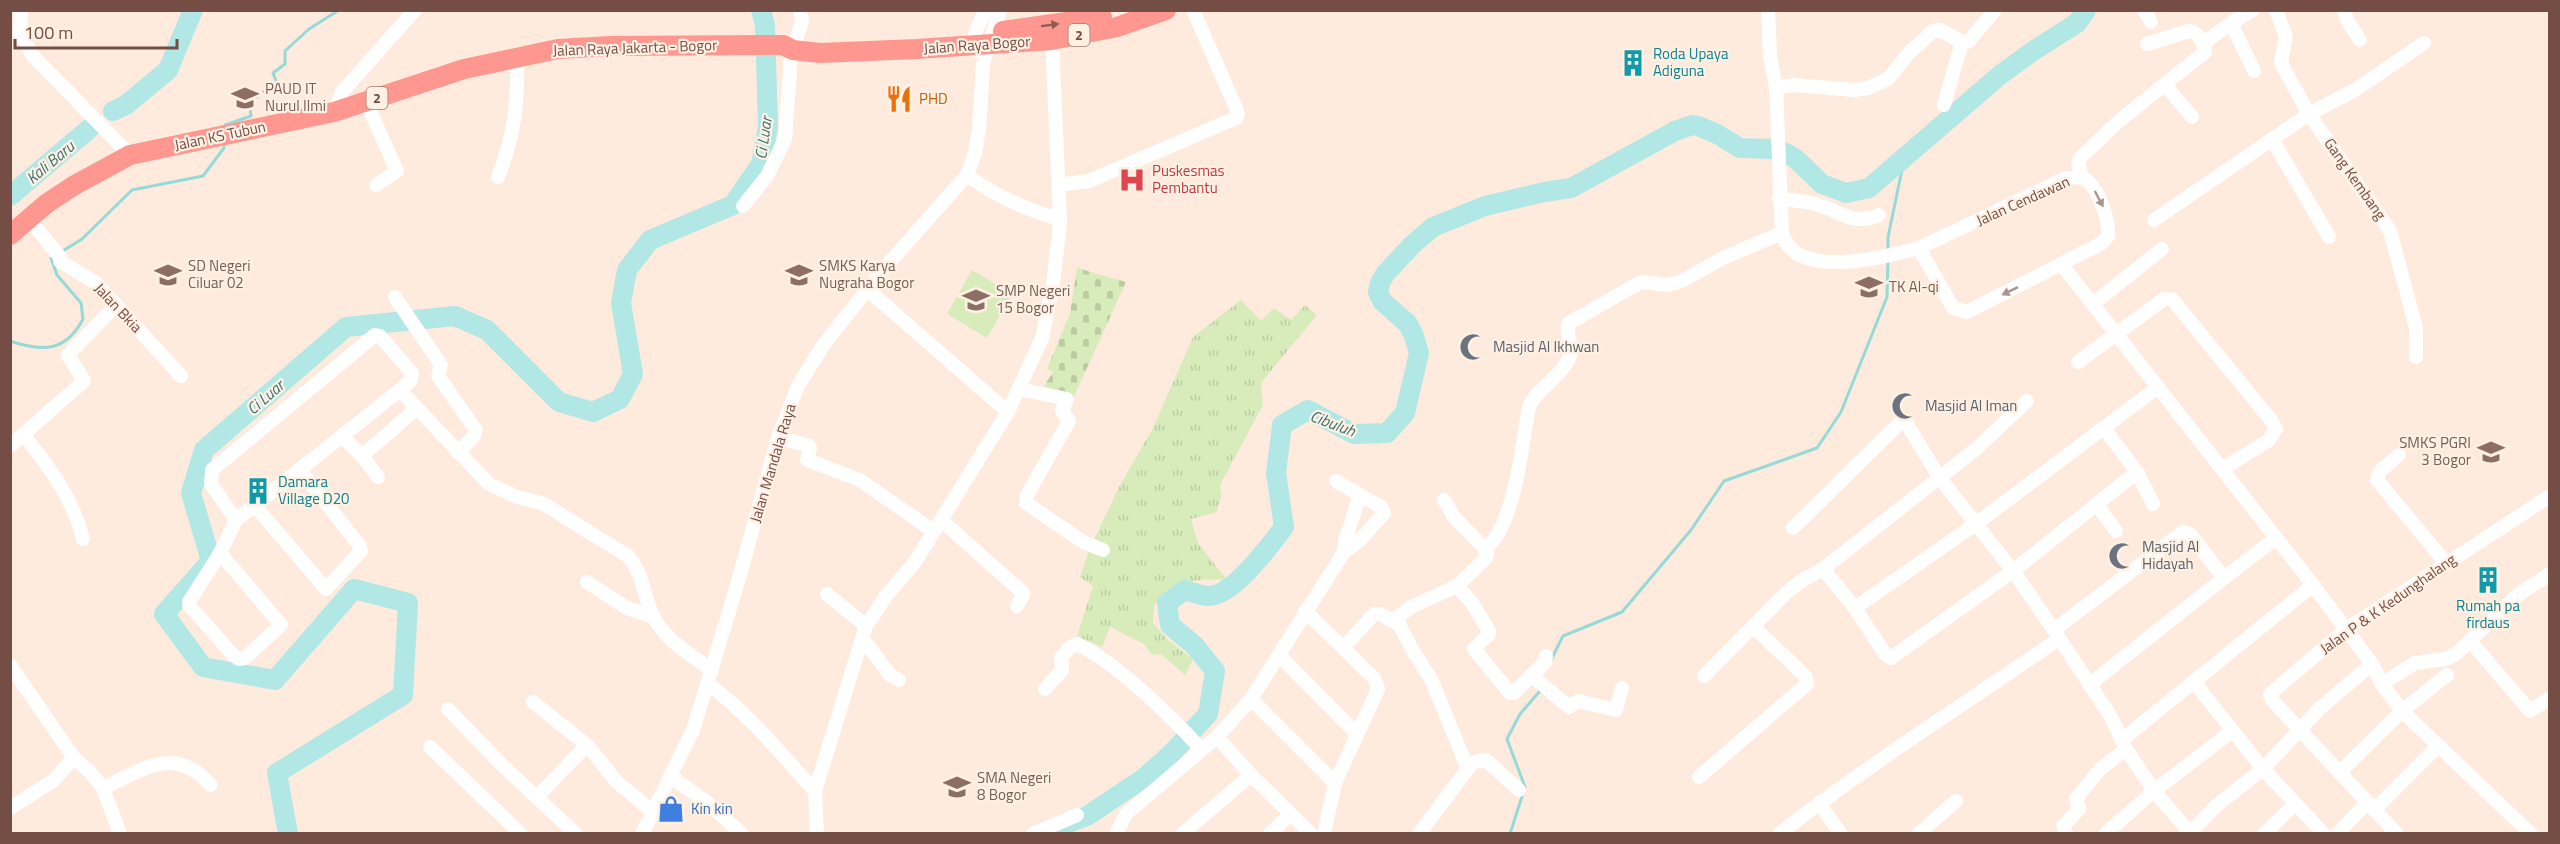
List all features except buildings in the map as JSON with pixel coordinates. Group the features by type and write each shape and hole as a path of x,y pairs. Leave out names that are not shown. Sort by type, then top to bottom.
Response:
{"highway":[{"name":"Jalan Raya Bogor","path":"790,45 840,52 982,39 1131,10"},
{"name":"Jalan Raya Bogor","path":"982,39 1052,40 1117,27 1167,10"},
{"name":"Jalan Raya Jakarta - Bogor","path":"517,57 558,49 611,46 790,45"},
{"name":"Jalan KS Tubun","path":"10,235 72,186 130,155 234,135 334,112 464,69 517,57"}],"street":[{"path":"334,112 342,92 415,10"},
{"path":"744,206 768,176 785,140 790,45 802,21 800,10"},
{"path":"982,39 986,10"},
{"path":"982,39 1000,10"},
{"path":"1058,185 1089,181 1236,118 1238,114 1236,108 1193,10"},
{"path":"1485,549 1497,538 1510,503 1529,407 1534,396 1556,376 1570,355 1571,348 1566,332 1569,323 1641,282 1668,285 1683,281 1723,258 1782,233 1776,88 1770,56 1768,10"},
{"path":"1776,88 1794,85 1854,90 1869,88 1888,79 1909,53 1933,31 1940,30 1962,42 1968,42 1974,38 1995,10"},
{"path":"2204,43 2253,10"},
{"path":"2344,10 2346,20 2360,40"},
{"name":"Gang Kembang","path":"2277,11 2286,38 2283,67 2309,114 2390,231 2416,328 2416,357"},
{"path":"18,13 20,33 33,56 130,155"},
{"path":"2231,23 2254,70"},
{"path":"2082,178 2078,163 2081,157 2119,121 2203,57 2205,52 2204,43 2193,31 2189,30 2147,44"},
{"name":"Jalan Mandala Raya","path":"642,834 693,730 778,438 798,386 824,344 867,290 967,175 975,153 979,129 982,39"},
{"path":"817,834 815,791 840,706 865,633 886,596 915,562 1008,412 1042,338 1049,309 1059,219 1052,40"},
{"path":"1944,105 1962,42"},
{"path":"2154,220 2309,114 2355,90 2424,43"},
{"path":"498,177 510,146 514,127 517,57"},
{"path":"2165,86 2192,117"},
{"path":"366,102 397,171 376,185"},
{"path":"2272,139 2330,237"},
{"path":"967,175 986,189 1014,204 1059,219"},
{"name":"Jalan Cendawan","path":"1782,233 1791,249 1818,260 1838,264 1902,253 1919,248 2064,179 2082,178 2095,191 2103,207 2109,222 2108,237 2102,243 2062,265"},
{"path":"1779,199 1812,203 1848,218 1860,220 1879,215"},
{"name":"Jalan Bkia","path":"29,219 60,257 60,261 96,283 181,376"},
{"path":"1919,248 1948,300 1959,311 1967,312 2062,265 2224,468 2372,664 2382,684 2402,711 2530,833"},
{"path":"2094,303 2162,249"},
{"path":"867,290 1008,412"},
{"path":"395,297 441,365 438,376 476,430 474,436 458,453"},
{"path":"2078,362 2164,299 2168,297 2172,299 2276,429 2271,438 2224,468"},
{"path":"10,446 84,381 68,355 116,306"},
{"path":"220,553 281,625 245,658 239,659 233,656 189,605 189,602 220,553 236,520 410,381 412,373 410,368 380,336 375,335 212,470 211,484 236,520"},
{"path":"1854,608 1977,523 2158,387"},
{"path":"1019,389 1067,399 1062,411 1069,422 1027,495 1026,503 1085,543 1103,550"},
{"path":"400,390 489,484 517,497 542,503 628,556 635,564 654,617 678,646 710,676 780,750 815,791"},
{"path":"1704,676 1786,593 1877,529 1976,448 2027,401"},
{"path":"362,456 416,409"},
{"path":"1793,528 1904,419 1939,477 2013,571 2057,635 2111,717 2154,790 2190,833 2217,805 2263,769 2319,709 2372,664"},
{"path":"2104,428 2137,472 2153,504"},
{"path":"24,435 68,498 77,516 83,539"},
{"path":"342,436 362,456 378,477"},
{"path":"778,438 808,445 810,448 807,460 860,480 937,526 1022,592 1023,596 1017,606"},
{"path":"2399,455 2380,471 2377,480 2446,563"},
{"path":"255,506 326,589 361,551 359,545 300,470"},
{"path":"1823,569 1854,608 1885,654 1891,658 2013,571 2137,472"},
{"path":"1116,834 1126,814 1197,744 1217,737 1251,699 1344,552 1359,541 1384,513 1381,507 1336,481"},
{"path":"1344,552 1345,541 1360,495"},
{"name":"Jalan P & K Kedunghalang","path":"2397,834 2298,731 2271,700 2270,694 2345,630 2550,496"},
{"path":"1444,500 1454,517 1487,553 1483,562 1456,586 1406,610 1398,617 1399,624 1432,681 1467,766"},
{"path":"2096,504 2116,531"},
{"path":"1779,834 1819,802 2057,635 2185,531 2224,578"},
{"path":"2088,685 2276,538"},
{"path":"2382,684 2415,663 2450,657 2470,642 2519,594 2548,578"},
{"path":"586,582 627,608 654,617"},
{"path":"2066,834 2063,826 2079,809 2076,799 2100,769 2194,682 2313,585"},
{"path":"1456,586 1472,603 1489,631 1489,634 1474,650 1510,693 1514,693 1545,662 1546,656"},
{"path":"827,594 865,633 890,675 899,680"},
{"path":"1305,611 1374,678 1378,685 1378,692 1335,783 1324,834"},
{"path":"1343,648 1374,614 1380,614 1399,624"},
{"path":"1699,777 1807,684 1806,677 1754,627"},
{"path":"2470,642 2530,711 2550,698"},
{"path":"1045,689 1062,670 1061,658 1069,648 1077,644 1090,650 1144,693 1197,744"},
{"path":"1280,656 1357,734"},
{"path":"10,665 74,759 90,772 103,788 120,834"},
{"path":"1531,675 1569,706 1578,701 1616,710 1622,688"},
{"path":"2339,773 2402,711 2447,675"},
{"path":"2194,682 2263,769 2324,834"},
{"path":"1251,699 1335,783"},
{"path":"534,702 587,745 618,782 653,812"},
{"path":"448,709 502,766 576,834"},
{"path":"2105,834 2154,790 2232,731"},
{"path":"1217,737 1251,775 1311,834"},
{"path":"537,797 587,745"},
{"path":"2337,834 2438,746"},
{"path":"430,747 521,834"},
{"path":"10,808 53,781 74,759"},
{"path":"1419,834 1467,766 1481,760 1487,761 1519,790"},
{"path":"103,788 155,764 170,762 184,763 201,774 211,785"},
{"path":"1182,834 1251,775"},
{"path":"670,776 708,803 742,834"},
{"path":"1918,834 1956,801"},
{"path":"1819,802 1841,834"},
{"path":"2265,834 2295,804"},
{"path":"1270,834 1290,814"},
{"path":"1033,834 1077,815"}],"green space":[{"path":"1077,268 1126,282 1072,401 1044,386 1053,372 1047,369 1070,313"},
{"path":"972,270 1012,294 987,338 947,314"},
{"path":"1241,300 1261,321 1274,308 1291,320 1305,305 1317,315 1261,383 1263,405 1220,485 1221,496 1217,512 1191,519 1198,543 1227,580 1187,583 1179,586 1154,605 1153,623 1168,640 1193,659 1185,675 1161,654 1152,655 1144,644 1110,627 1102,647 1077,636 1093,586 1080,577 1089,550 1119,487 1153,428 1193,337"}],"waterway":[{"name":"Kali Baru","path":"113,111 126,105 168,70 193,10"},
{"path":"225,125 251,116 249,102 277,83 273,73 285,64 285,51 309,29 339,10"},
{"name":"Ci Luar","path":"288,834 277,773 403,695 408,603 354,589 275,680 203,667 164,614 211,561 191,493 204,450 346,327 455,316 487,330 559,402 593,412 620,399 633,374 621,303 627,270 650,240 733,205 761,164 768,127 765,25 761,10"},
{"name":"Cibuluh","path":"1058,827 1087,816 1144,778 1171,754 1208,714 1215,671 1195,646 1170,625 1167,603 1185,590 1208,596 1218,594 1228,588 1250,569 1284,527 1276,473 1282,425 1308,410 1354,434 1387,433 1405,413 1419,353 1408,324 1382,301 1378,292 1385,274 1412,245 1433,227 1485,206 1571,188 1675,131 1692,125 1717,134 1740,148 1772,149 1786,153 1796,159 1822,184 1846,193 1869,188 2000,75 2077,23 2086,10"},
{"name":"Kali Baru","path":"10,196 89,129"},
{"path":"61,252 82,239 132,190 203,176 224,148 224,143"},
{"path":"1888,252 1888,237 1904,160"},
{"path":"10,341 33,347 52,347 69,338 83,319 81,303 57,275 51,258 53,257"},
{"path":"1551,660 1563,636 1622,612 1691,530 1724,481 1817,448 1841,412 1887,297 1888,259"},
{"path":"1510,834 1525,787 1507,739 1520,714 1540,691"}],"place":[{"name":"Roda Upaya Adiguna","path":"1633,63"},
{"name":"PAUD IT Nurul Ilmi","path":"245,98"},
{"name":"PHD","path":"899,99"},
{"name":"Puskesmas Pembantu","path":"1132,180"},
{"name":"SD Negeri Ciluar 02","path":"168,275"},
{"name":"SMKS Karya Nugraha Bogor","path":"799,275"},
{"name":"TK Al-qi","path":"1869,287"},
{"name":"SMP Negeri 15 Bogor","path":"976,300"},
{"name":"Masjid Al Ikhwan","path":"1473,347"},
{"name":"Masjid Al Iman","path":"1905,406"},
{"name":"SMKS PGRI 3 Bogor","path":"2491,452"},
{"name":"Damara Village D20","path":"258,491"},
{"name":"Masjid Al Hidayah","path":"2122,556"},
{"name":"Rumah pa firdaus","path":"2488,580"},
{"name":"SMA Negeri 8 Bogor","path":"957,787"},
{"name":"Kin kin","path":"671,809"}]}
